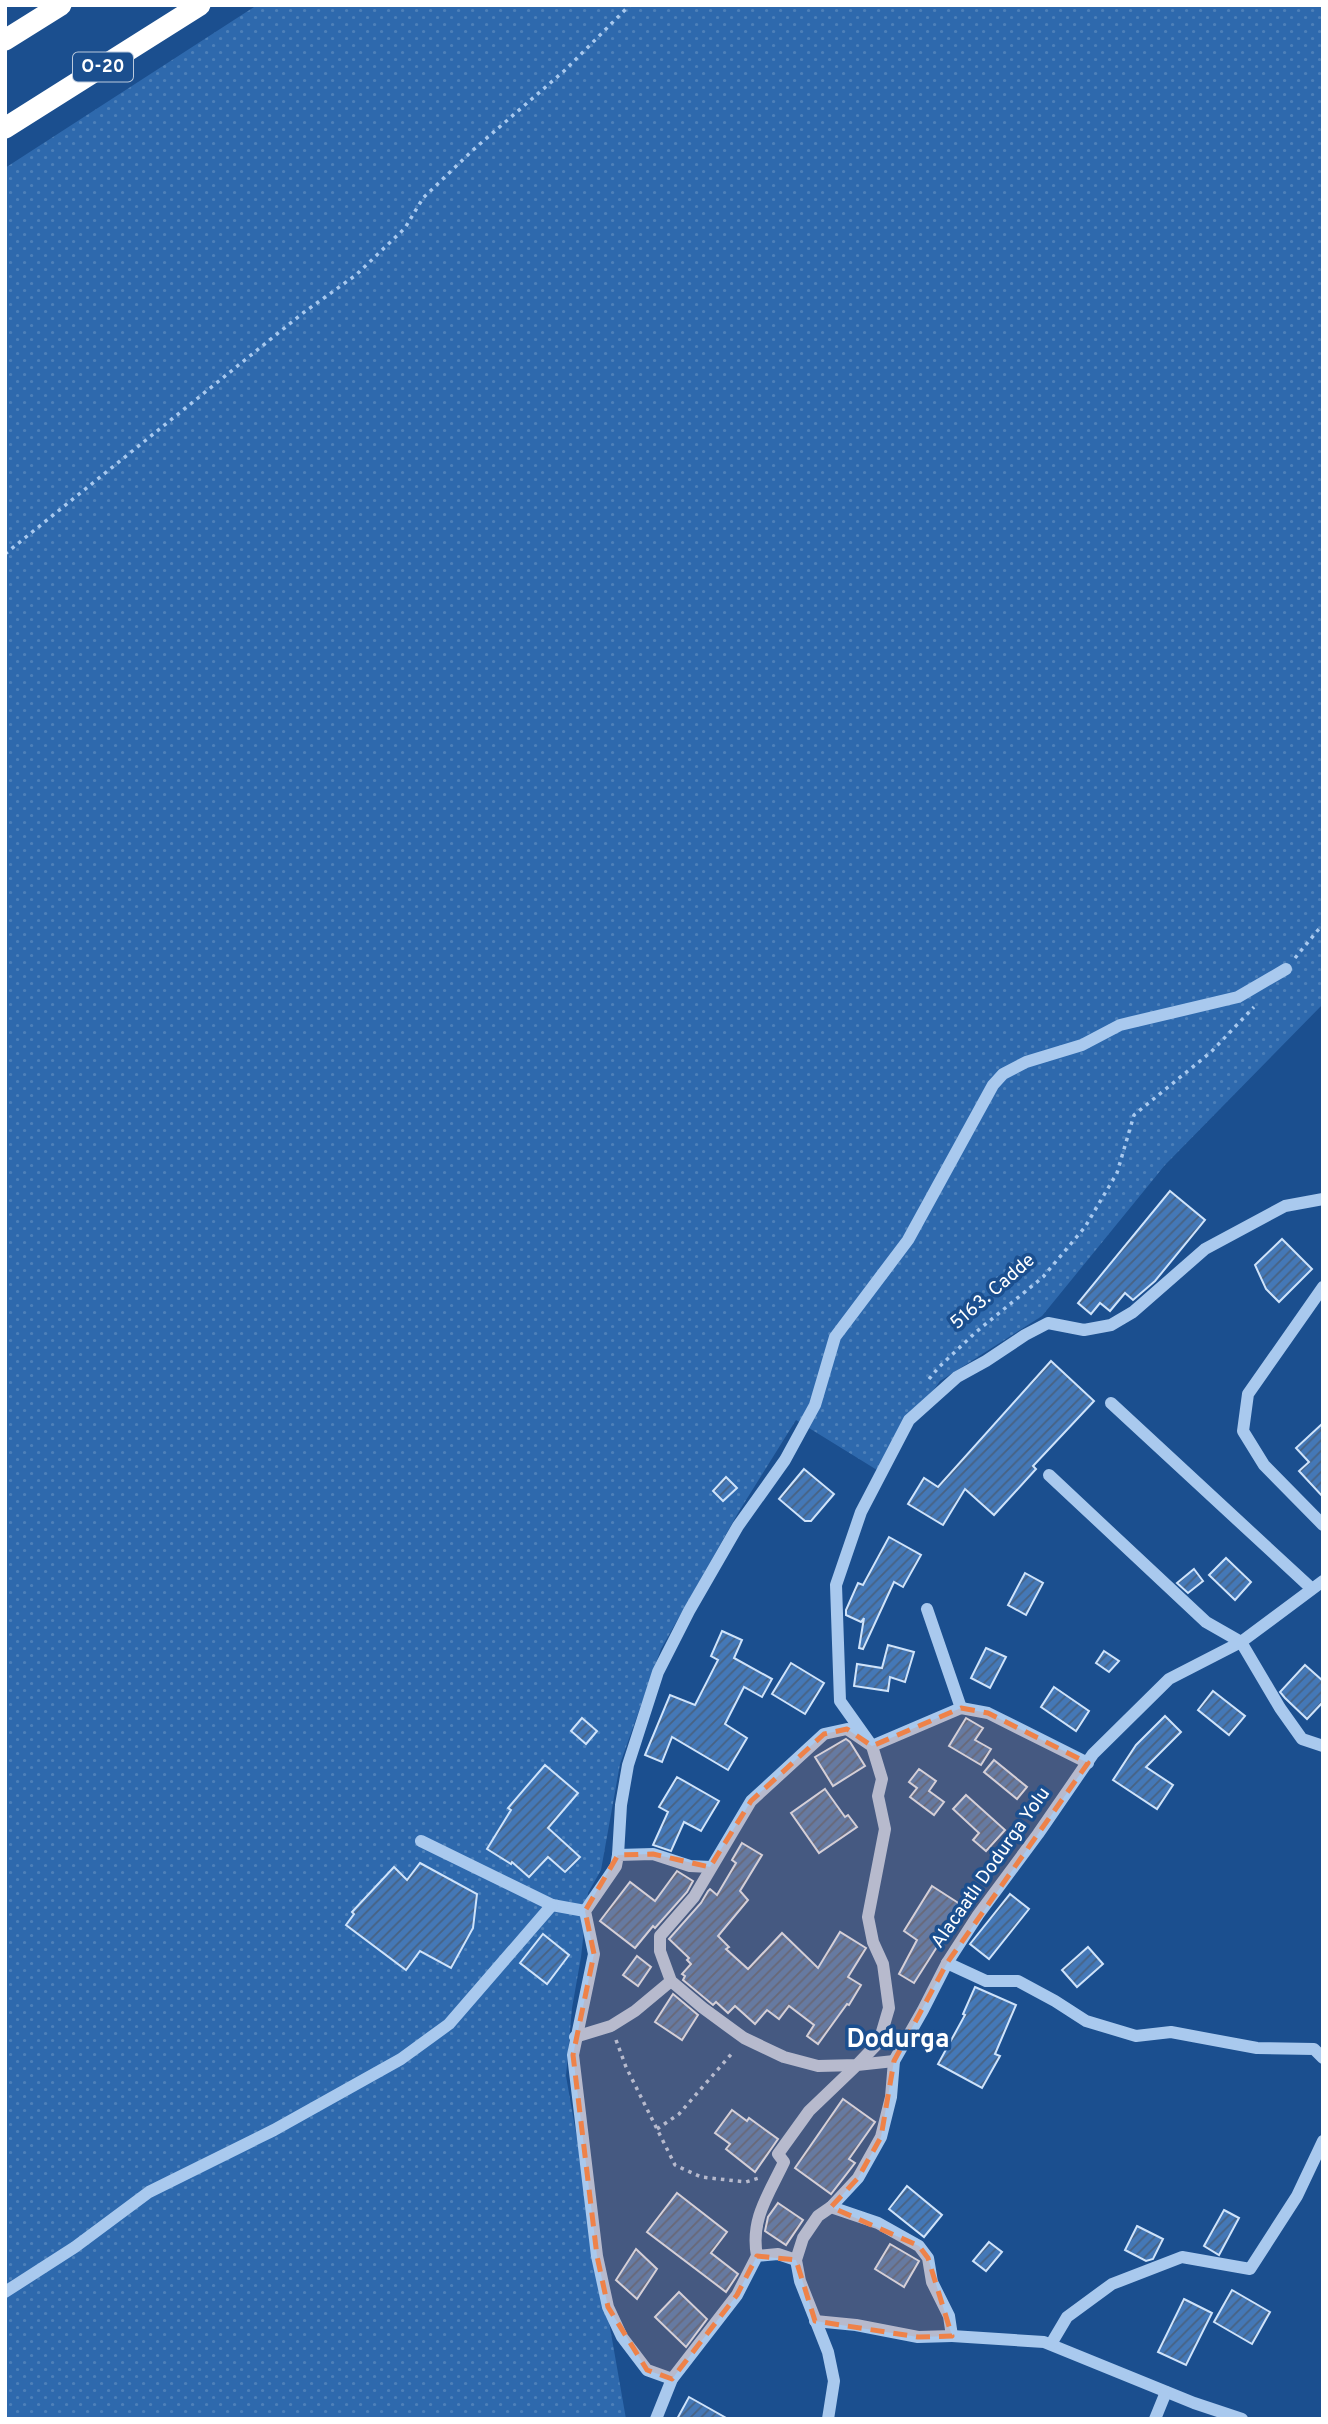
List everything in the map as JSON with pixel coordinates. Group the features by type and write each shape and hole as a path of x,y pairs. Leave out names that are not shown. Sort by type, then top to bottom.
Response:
{"highway":[{"path":"5,40 61,5"},
{"name":"O-20","path":"5,128 200,5"}],"street":[{"path":"672,2379 646,2370 622,2337 608,2307 597,2256 573,2055 594,1954 585,1911 616,1866 621,1805 628,1765 658,1672 689,1611 738,1527 785,1460 815,1405 835,1336 908,1240 993,1085 1003,1074 1026,1062 1082,1045 1120,1025 1238,997 1286,969"},
{"path":"656,2419 672,2379 737,2295 757,2256 754,2239 757,2219 784,2162 778,2154 809,2111 878,2042 889,2008 883,1964 873,1942 868,1917 885,1829 878,1796 881,1779 872,1746 840,1701 836,1585 861,1512 909,1420 957,1377 1025,1335 1048,1323 1084,1329 1111,1325 1133,1312 1205,1249 1285,1206 1323,1199"},
{"path":"1323,1287 1248,1394 1243,1431 1264,1465 1323,1525"},
{"path":"1111,1403 1311,1588"},
{"path":"1049,1475 1206,1622 1241,1642 1280,1708 1302,1739 1323,1746"},
{"name":"Alacaatlı Dodurga Yolu","path":"796,2260 803,2238 818,2216 831,2207 858,2178 881,2137 891,2097 894,2061 947,1963 978,1914 1093,1754 1169,1679 1241,1642 1323,1581"},
{"path":"927,1609 961,1708"},
{"path":"872,1746 961,1708 988,1713 1088,1763"},
{"path":"872,1746 847,1729 824,1734 751,1801 694,1897 660,1936 660,1951 671,1981 744,2038 784,2057 818,2066 894,2061"},
{"path":"421,1841 552,1905 585,1911"},
{"path":"618,1855 653,1854 690,1866 710,1867"},
{"path":"5,2292 75,2247 149,2192 274,2130 401,2059 449,2024 552,1905"},
{"path":"947,1963 986,1981 1018,1981 1086,2021 1136,2036 1171,2032 1256,2048 1314,2049 1323,2058"},
{"path":"575,2037 611,2026 635,2011 671,1981"},
{"path":"1051,2344 1067,2317 1112,2284 1170,2261 1182,2257 1250,2269 1297,2196 1323,2141"},
{"path":"831,2207 878,2223 919,2246 928,2258 932,2281 949,2316 952,2336"},
{"path":"757,2256 778,2254 796,2260 800,2281 828,2352 834,2381 828,2419"},
{"path":"815,2321 856,2325 918,2337 952,2336 1044,2342 1166,2392 1242,2419"},
{"path":"1156,2419 1166,2392"}],"path":[{"path":"5,554 303,313 356,275 404,228 423,198 473,150 564,71 631,5"},
{"path":"1286,969 1323,924"},
{"name":"5163. Cadde","path":"925,1385 939,1367 975,1332 1043,1277 1085,1227 1117,1173 1134,1115 1211,1052 1254,1007"},
{"path":"611,2026 626,2067 675,2165 701,2177 746,2182 766,2176 784,2162"},
{"path":"657,2129 679,2115 744,2038"}],"highlighted area":[{"path":"961,1708 988,1713 1088,1763 947,1963 894,2061 881,2137 858,2178 831,2207 919,2246 928,2258 952,2336 918,2337 815,2321 796,2260 757,2256 737,2295 672,2379 647,2370 608,2307 597,2256 573,2055 594,1954 585,1911 618,1855 653,1854 710,1867 751,1801 824,1734 847,1729 872,1746"}],"shaded area":[{"path":"257,5 1323,5 1323,1004 1165,1165 1042,1316 940,1381 877,1470 796,1420 738,1513 661,1649 620,1764 601,1870 588,1893 572,2008 566,2076 626,2419 5,2419 5,168"}],"building":[{"path":"1170,1191 1205,1220 1155,1281 1133,1300 1125,1293 1110,1311 1100,1303 1091,1314 1078,1303"},
{"path":"1282,1239 1312,1269 1279,1302 1266,1289 1255,1265"},
{"path":"1051,1361 1094,1401 1033,1466 1036,1469 994,1515 965,1489 943,1525 908,1504 924,1478 938,1487"},
{"path":"1323,1423 1323,1497 1299,1471 1309,1462 1296,1448"},
{"path":"804,1469 834,1494 811,1521 805,1521 779,1499"},
{"path":"726,1477 737,1488 723,1501 713,1491"},
{"path":"889,1537 921,1555 903,1587 894,1582 863,1649 859,1648 864,1618 861,1622 846,1615 846,1610 858,1583 863,1585"},
{"path":"1226,1558 1251,1582 1235,1600 1209,1575"},
{"path":"1194,1569 1203,1581 1188,1593 1177,1583"},
{"path":"1025,1573 1043,1583 1026,1615 1008,1605"},
{"path":"722,1631 742,1640 734,1658 772,1679 762,1697 744,1687 725,1724 747,1738 728,1770 672,1737 662,1762 645,1755 670,1695 695,1705 718,1660 711,1656"},
{"path":"888,1645 914,1652 905,1682 890,1677 888,1691 854,1686 857,1664 882,1668"},
{"path":"986,1648 1006,1657 990,1688 971,1678"},
{"path":"1104,1651 1119,1661 1109,1672 1096,1663"},
{"path":"791,1663 824,1683 805,1714 772,1694"},
{"path":"1305,1665 1323,1681 1323,1702 1307,1719 1280,1692"},
{"path":"1054,1687 1089,1711 1076,1731 1041,1707"},
{"path":"1213,1691 1245,1716 1229,1735 1198,1710"},
{"path":"1165,1716 1181,1732 1146,1767 1173,1785 1157,1809 1113,1780 1136,1745"},
{"path":"582,1718 597,1731 586,1744 571,1731"},
{"path":"966,1718 983,1728 975,1740 991,1749 981,1765 949,1746"},
{"path":"846,1739 865,1766 833,1786 815,1757"},
{"path":"994,1760 1027,1787 1017,1799 984,1772"},
{"path":"545,1765 578,1793 548,1828 580,1857 565,1872 548,1857 529,1877 512,1862 511,1864 487,1849 511,1810 508,1808"},
{"path":"919,1769 936,1781 929,1791 944,1802 934,1815 910,1797 917,1788 909,1782"},
{"path":"677,1777 719,1801 701,1831 684,1822 671,1851 653,1845 668,1812 659,1807"},
{"path":"825,1789 845,1817 848,1815 857,1827 819,1853 791,1813"},
{"path":"966,1795 1005,1830 986,1851 973,1840 979,1833 953,1809"},
{"path":"742,1843 762,1855 740,1891 748,1900 718,1936 729,1947 726,1949 748,1969 782,1933 818,1968 840,1932 866,1948 848,1977 861,1985 818,2044 807,2036 814,2025 789,2006 779,2019 767,2010 755,2024 735,2006 728,2013 716,2002 713,2005 683,1980 685,1976 682,1974 691,1964 687,1960 689,1958 669,1939 710,1889 717,1895 736,1863 732,1860"},
{"path":"420,1863 477,1894 473,1928 451,1968 420,1951 406,1970 346,1925 354,1914 352,1912 394,1867 407,1880"},
{"path":"677,1871 693,1881 687,1892 635,1948 600,1921 630,1882 655,1901"},
{"path":"932,1886 963,1906 914,1983 899,1974 917,1940 904,1931"},
{"path":"1010,1894 1029,1909 989,1959 970,1944"},
{"path":"543,1934 569,1955 547,1984 520,1963"},
{"path":"1088,1947 1103,1964 1077,1987 1062,1970"},
{"path":"637,1956 651,1967 638,1986 623,1975"},
{"path":"975,1987 1016,2005 995,2054 1000,2056 982,2088 938,2064 965,2015 963,2014"},
{"path":"673,1994 698,2015 682,2040 655,2022"},
{"path":"843,2099 875,2122 849,2159 855,2163 831,2194 795,2168"},
{"path":"732,2110 747,2121 749,2118 778,2139 755,2172 726,2149 730,2144 715,2133"},
{"path":"907,2186 942,2215 924,2237 889,2209"},
{"path":"677,2193 727,2232 711,2253 738,2274 726,2292 647,2232"},
{"path":"778,2203 803,2220 786,2245 765,2231 768,2217"},
{"path":"1224,2210 1239,2218 1219,2255 1204,2246"},
{"path":"1137,2226 1163,2239 1153,2259 1146,2261 1125,2250"},
{"path":"989,2242 1002,2252 986,2271 973,2261"},
{"path":"890,2244 919,2261 904,2287 875,2269"},
{"path":"636,2249 657,2269 637,2299 616,2280"},
{"path":"1232,2290 1270,2312 1252,2344 1214,2322"},
{"path":"679,2292 707,2319 686,2347 655,2317"},
{"path":"1184,2299 1212,2313 1186,2365 1158,2352"},
{"path":"689,2397 728,2419 677,2419"}],"district":[{"name":"Dodurga","path":"898,2040"}]}
